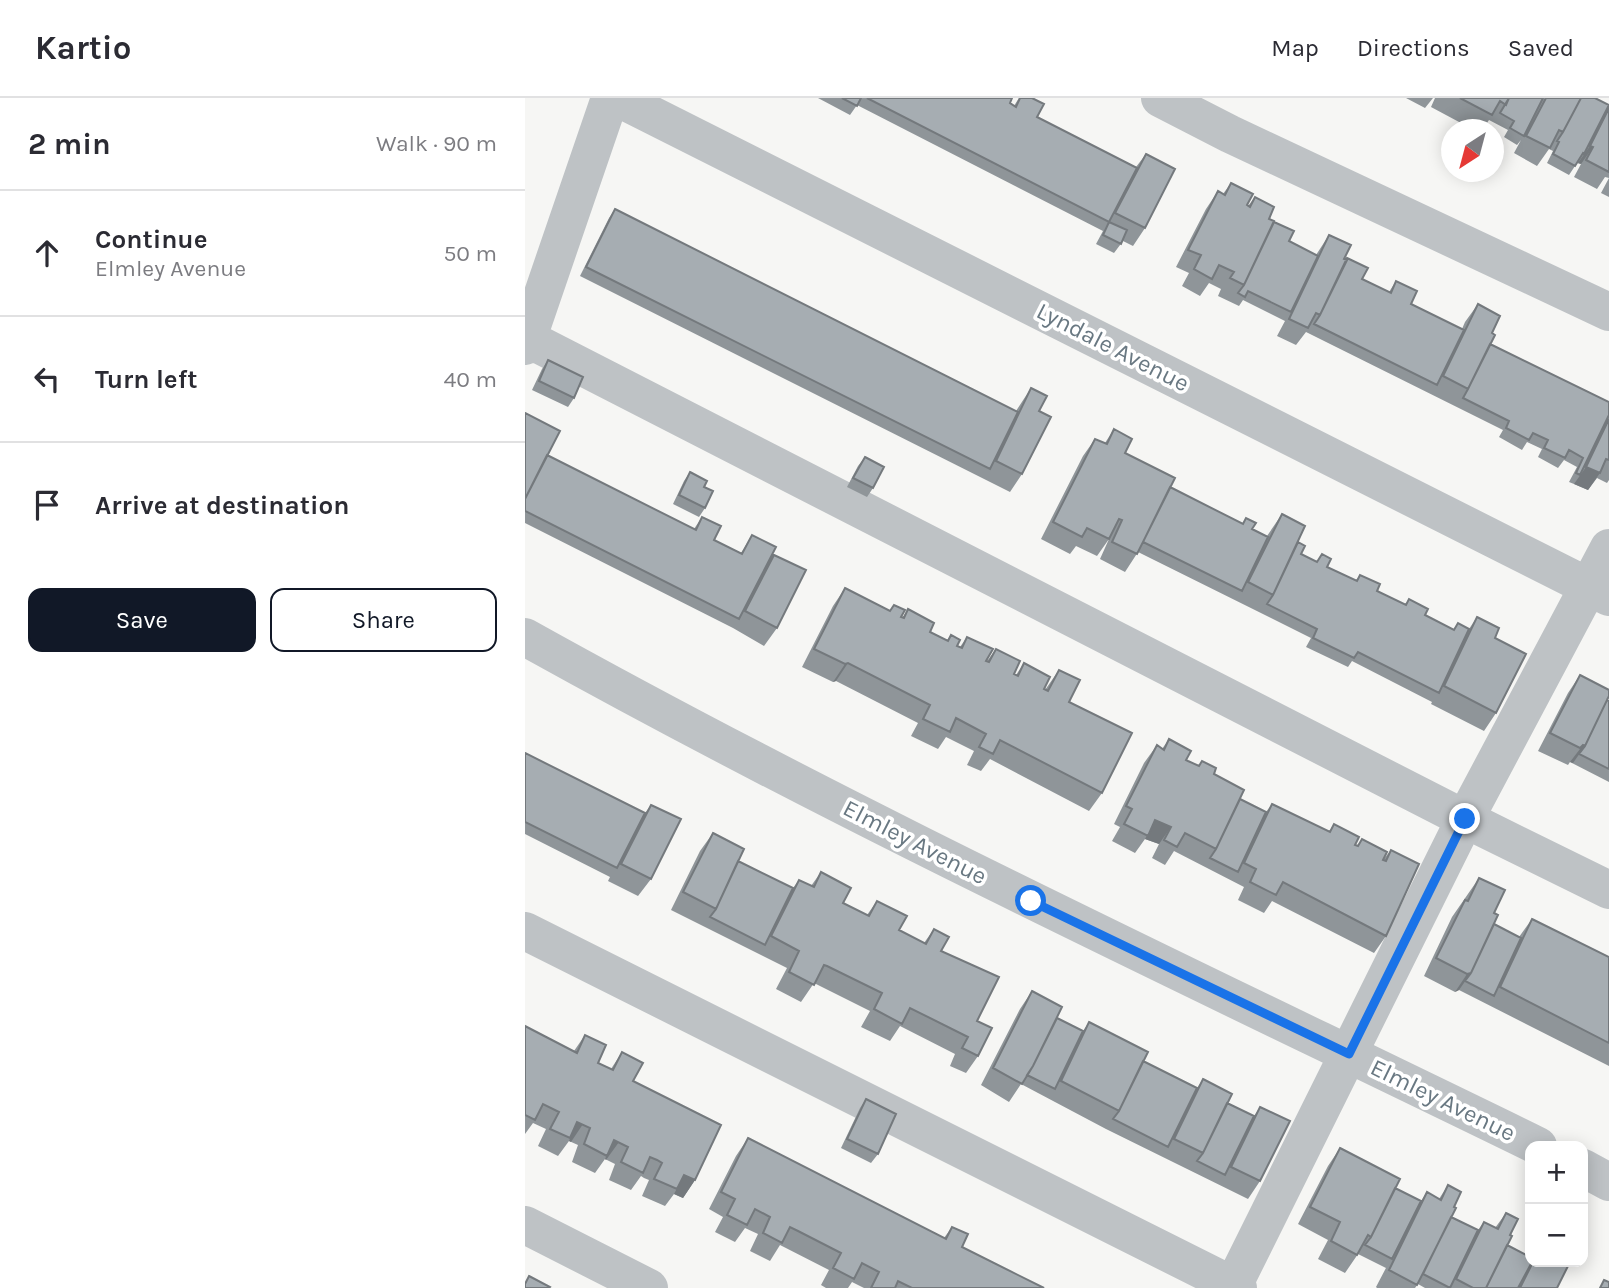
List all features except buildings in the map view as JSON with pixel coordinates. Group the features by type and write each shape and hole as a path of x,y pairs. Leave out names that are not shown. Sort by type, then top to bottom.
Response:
{"street":[{"path":"610,98 526,343 1609,890"},
{"name":"Lyndale Avenue","path":"618,98 1599,592"},
{"path":"1160,98 1230,134 1609,312"},
{"path":"525,931 1235,1287 1465,819 1599,592 1609,548"},
{"name":"Elmley Avenue","path":"525,637 624,692 1031,901 1528,1141"},
{"path":"1588,1171 1609,1182"},
{"path":"525,1225 649,1288"}],"route":[{"path":"1031,901 1349,1054 1465,819"}]}
